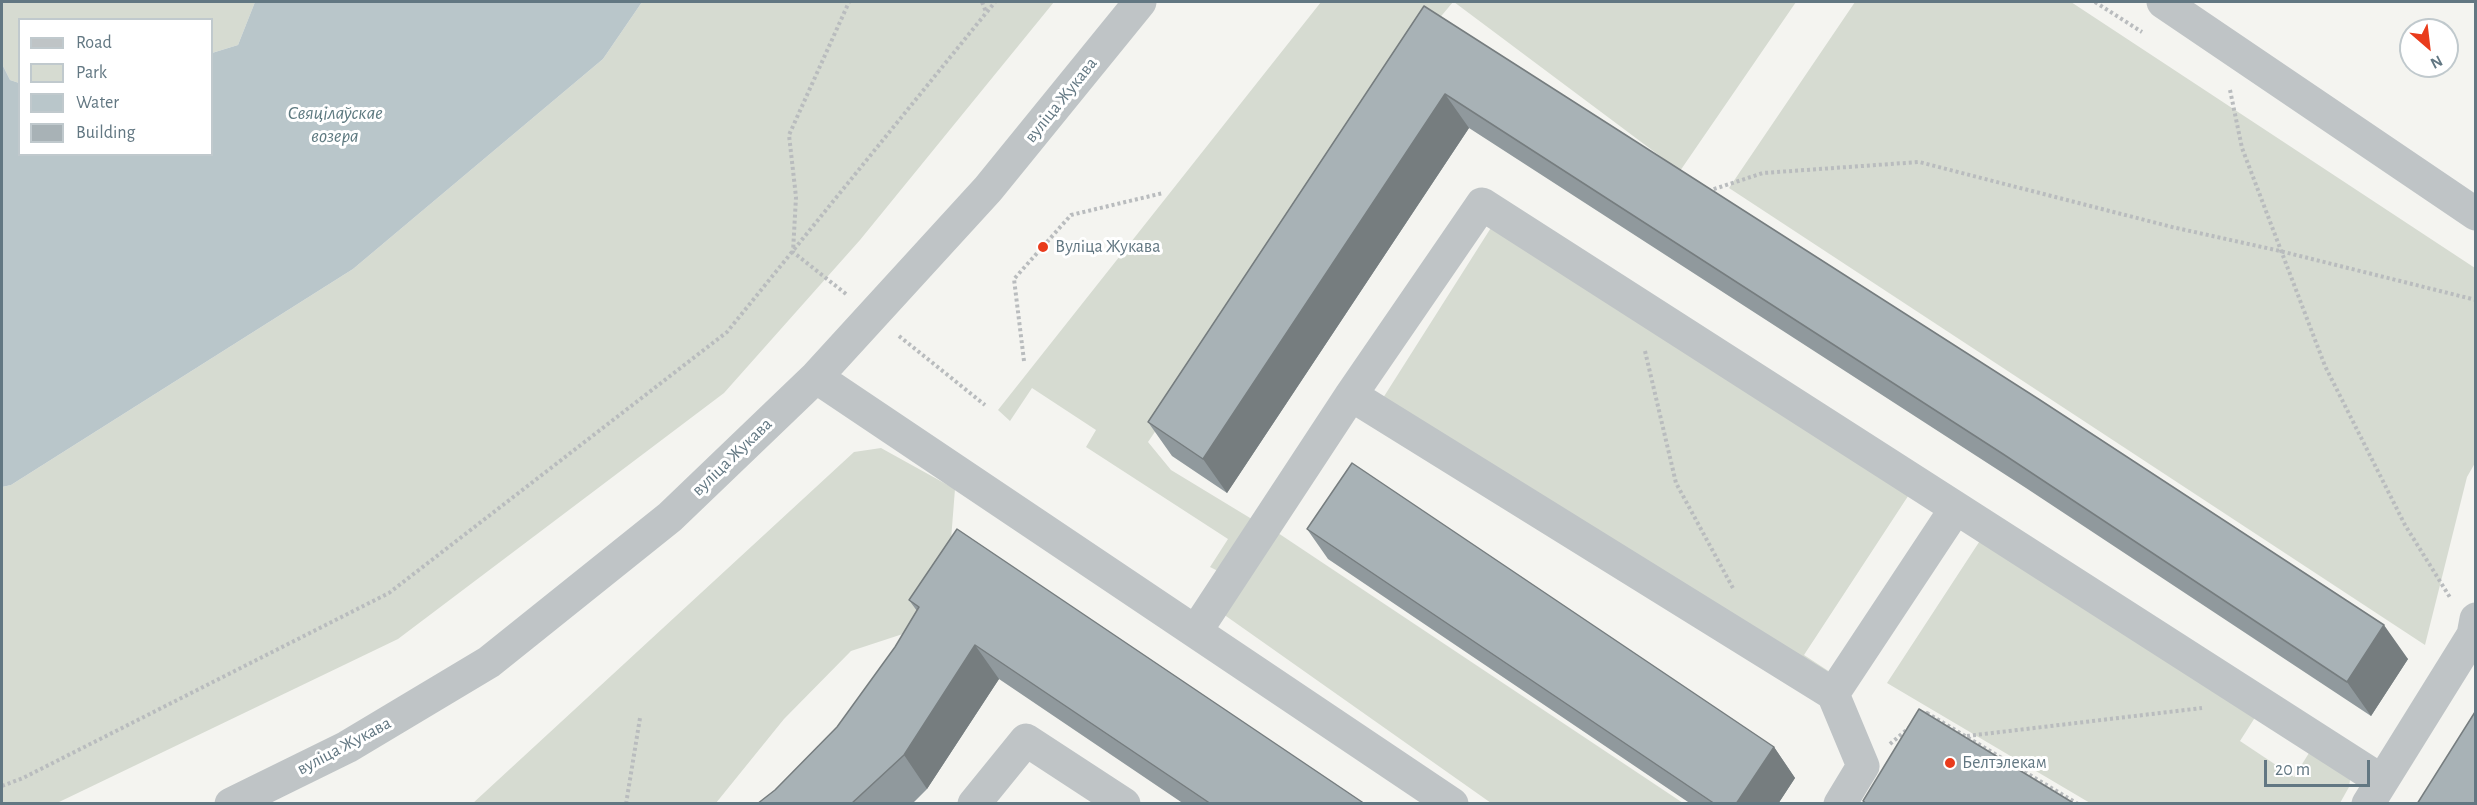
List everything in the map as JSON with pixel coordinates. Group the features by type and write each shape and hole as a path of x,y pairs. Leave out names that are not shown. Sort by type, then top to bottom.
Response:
{"street":[{"name":"вуліца Жукава","path":"231,804 347,747 489,662 670,517 816,376 988,189 1140,2"},
{"path":"2163,2 2475,214"},
{"path":"1196,631 1351,394 1482,204 2258,702 2375,792 2474,627"},
{"path":"816,376 1452,804"},
{"path":"1351,394 1833,694 1863,766 1840,804"},
{"path":"1833,694 1956,508"},
{"path":"974,804 1026,740 1124,804"}],"path":[{"path":"794,252 796,197 789,135 849,2"},
{"path":"981,2 986,12"},
{"path":"2,786 23,778 389,593 727,332 995,2"},
{"path":"2230,90 2242,148 2325,366 2405,525 2474,627"},
{"path":"1703,192 1763,173 1919,162 2172,227 2280,251 2475,300"},
{"path":"1024,361 1014,279 1071,215 1163,193"},
{"path":"1634,301 1676,483 1737,594"},
{"path":"1967,736 2258,702"},
{"path":"1863,766 1927,713 2078,804"},
{"path":"626,804 640,718"}],"green space":[{"path":"2,2 255,2 238,45 213,53 213,18 18,18 18,83 10,80 2,64"},
{"path":"642,2 1054,2 860,240 724,393 398,639 57,803 2,803 2,487 11,485 353,269 603,59"},
{"path":"1321,2 1453,2 1417,45 1148,442 1171,470 1260,524 1226,575 1210,567 1228,539 1086,447 1096,430 1032,388 1010,421 998,410"},
{"path":"1454,2 1796,2 1680,171"},
{"path":"1855,2 2071,2 2475,268 2475,463 2467,477 2425,645 1729,188"},
{"path":"1494,223 1914,487 1804,655 1830,672 1823,682 1383,398"},
{"path":"881,448 955,489 949,565 921,628 851,651 784,719 716,803 472,804 854,452"},
{"path":"1269,527 1683,803 1491,803 1216,609"},
{"path":"1985,533 2261,708 2240,741 2294,777 2314,745 2351,773 2349,787 2340,803 2090,803 1887,683"}],"water":[{"name":"Свяцілаўскае возера","path":"255,2 642,2 603,59 353,269 11,485 2,487 2,64 10,80 18,83 18,156 213,156 213,53 238,45"}],"building":[{"path":"1424,6 2040,400 2384,625 2347,682 2003,454 1445,94 1203,459 1148,422"},
{"path":"1352,463 1774,747 1736,804 1715,804 1307,529"},
{"path":"957,529 1365,804 1211,804 975,645 904,755 851,804 757,804 775,790 837,727 895,647 919,607 909,600"},
{"name":"Белтэлекам","path":"1919,709 2075,804 1867,804 1863,801"},
{"path":"2475,712 2475,804 2417,804"}],"place":[{"name":"Вуліца Жукава","path":"1043,247"},
{"name":"Белтэлекам","path":"1950,763"}]}
